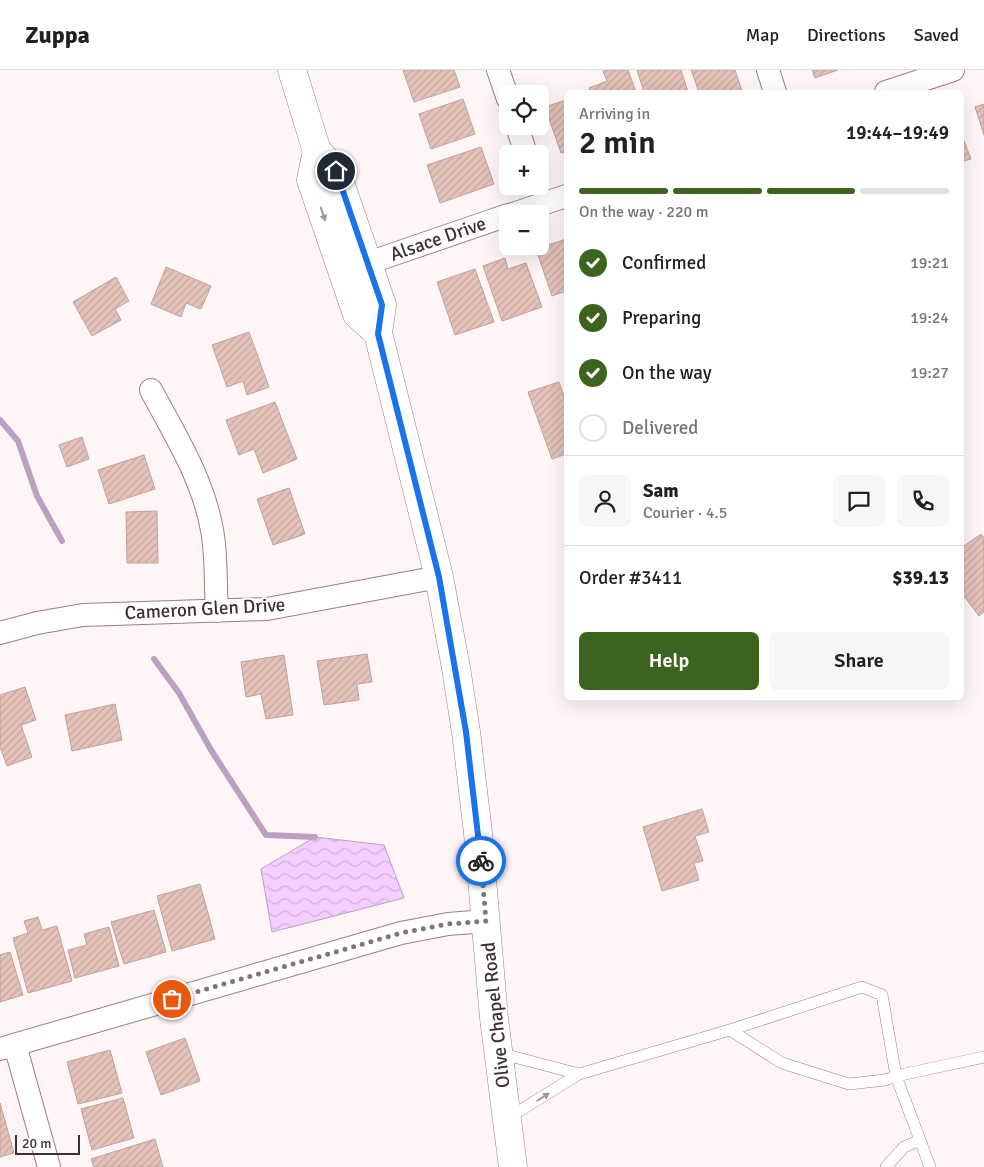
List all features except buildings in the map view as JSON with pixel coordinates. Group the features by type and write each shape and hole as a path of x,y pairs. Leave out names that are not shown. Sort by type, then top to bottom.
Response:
{"main road":[{"name":"Olive Chapel Road","path":"292,70 317,151 336,171 382,305 378,334 439,577 466,732 498,1053 513,1167"},
{"name":"Olive Chapel Road","path":"317,151 311,180 357,314 378,334"}],"street":[{"path":"498,70 503,85"},
{"path":"768,70 774,90"},
{"path":"892,90 953,70"},
{"path":"525,205 539,195 564,196"},
{"name":"Alsace Drive","path":"368,263 499,219"},
{"path":"151,390 195,473 208,509 213,532 217,610"},
{"name":"Cameron Glen Drive","path":"0,634 66,617 275,608 439,577"},
{"path":"49,1167 7,1047 401,933 448,924 486,921"}],"lane":[{"path":"507,1119 579,1074 730,1030 862,987 882,995 896,1076 930,1167"},
{"path":"730,1030 782,1063 849,1084 885,1080 984,1057"},
{"path":"498,1053 579,1074"},
{"path":"886,1167 904,1147 920,1140"}],"water":[{"path":"315,837 384,845 404,898 272,932 261,869"}],"waterway":[{"path":"0,420 18,441 37,496 62,541"},
{"path":"154,659 179,693 211,750 266,835 315,837"}],"way so far":[{"path":"172,999 401,933 448,924 486,921 481,861"}],"route":[{"path":"336,171 382,305 378,334 439,577 456,668 466,732 481,861"}]}
